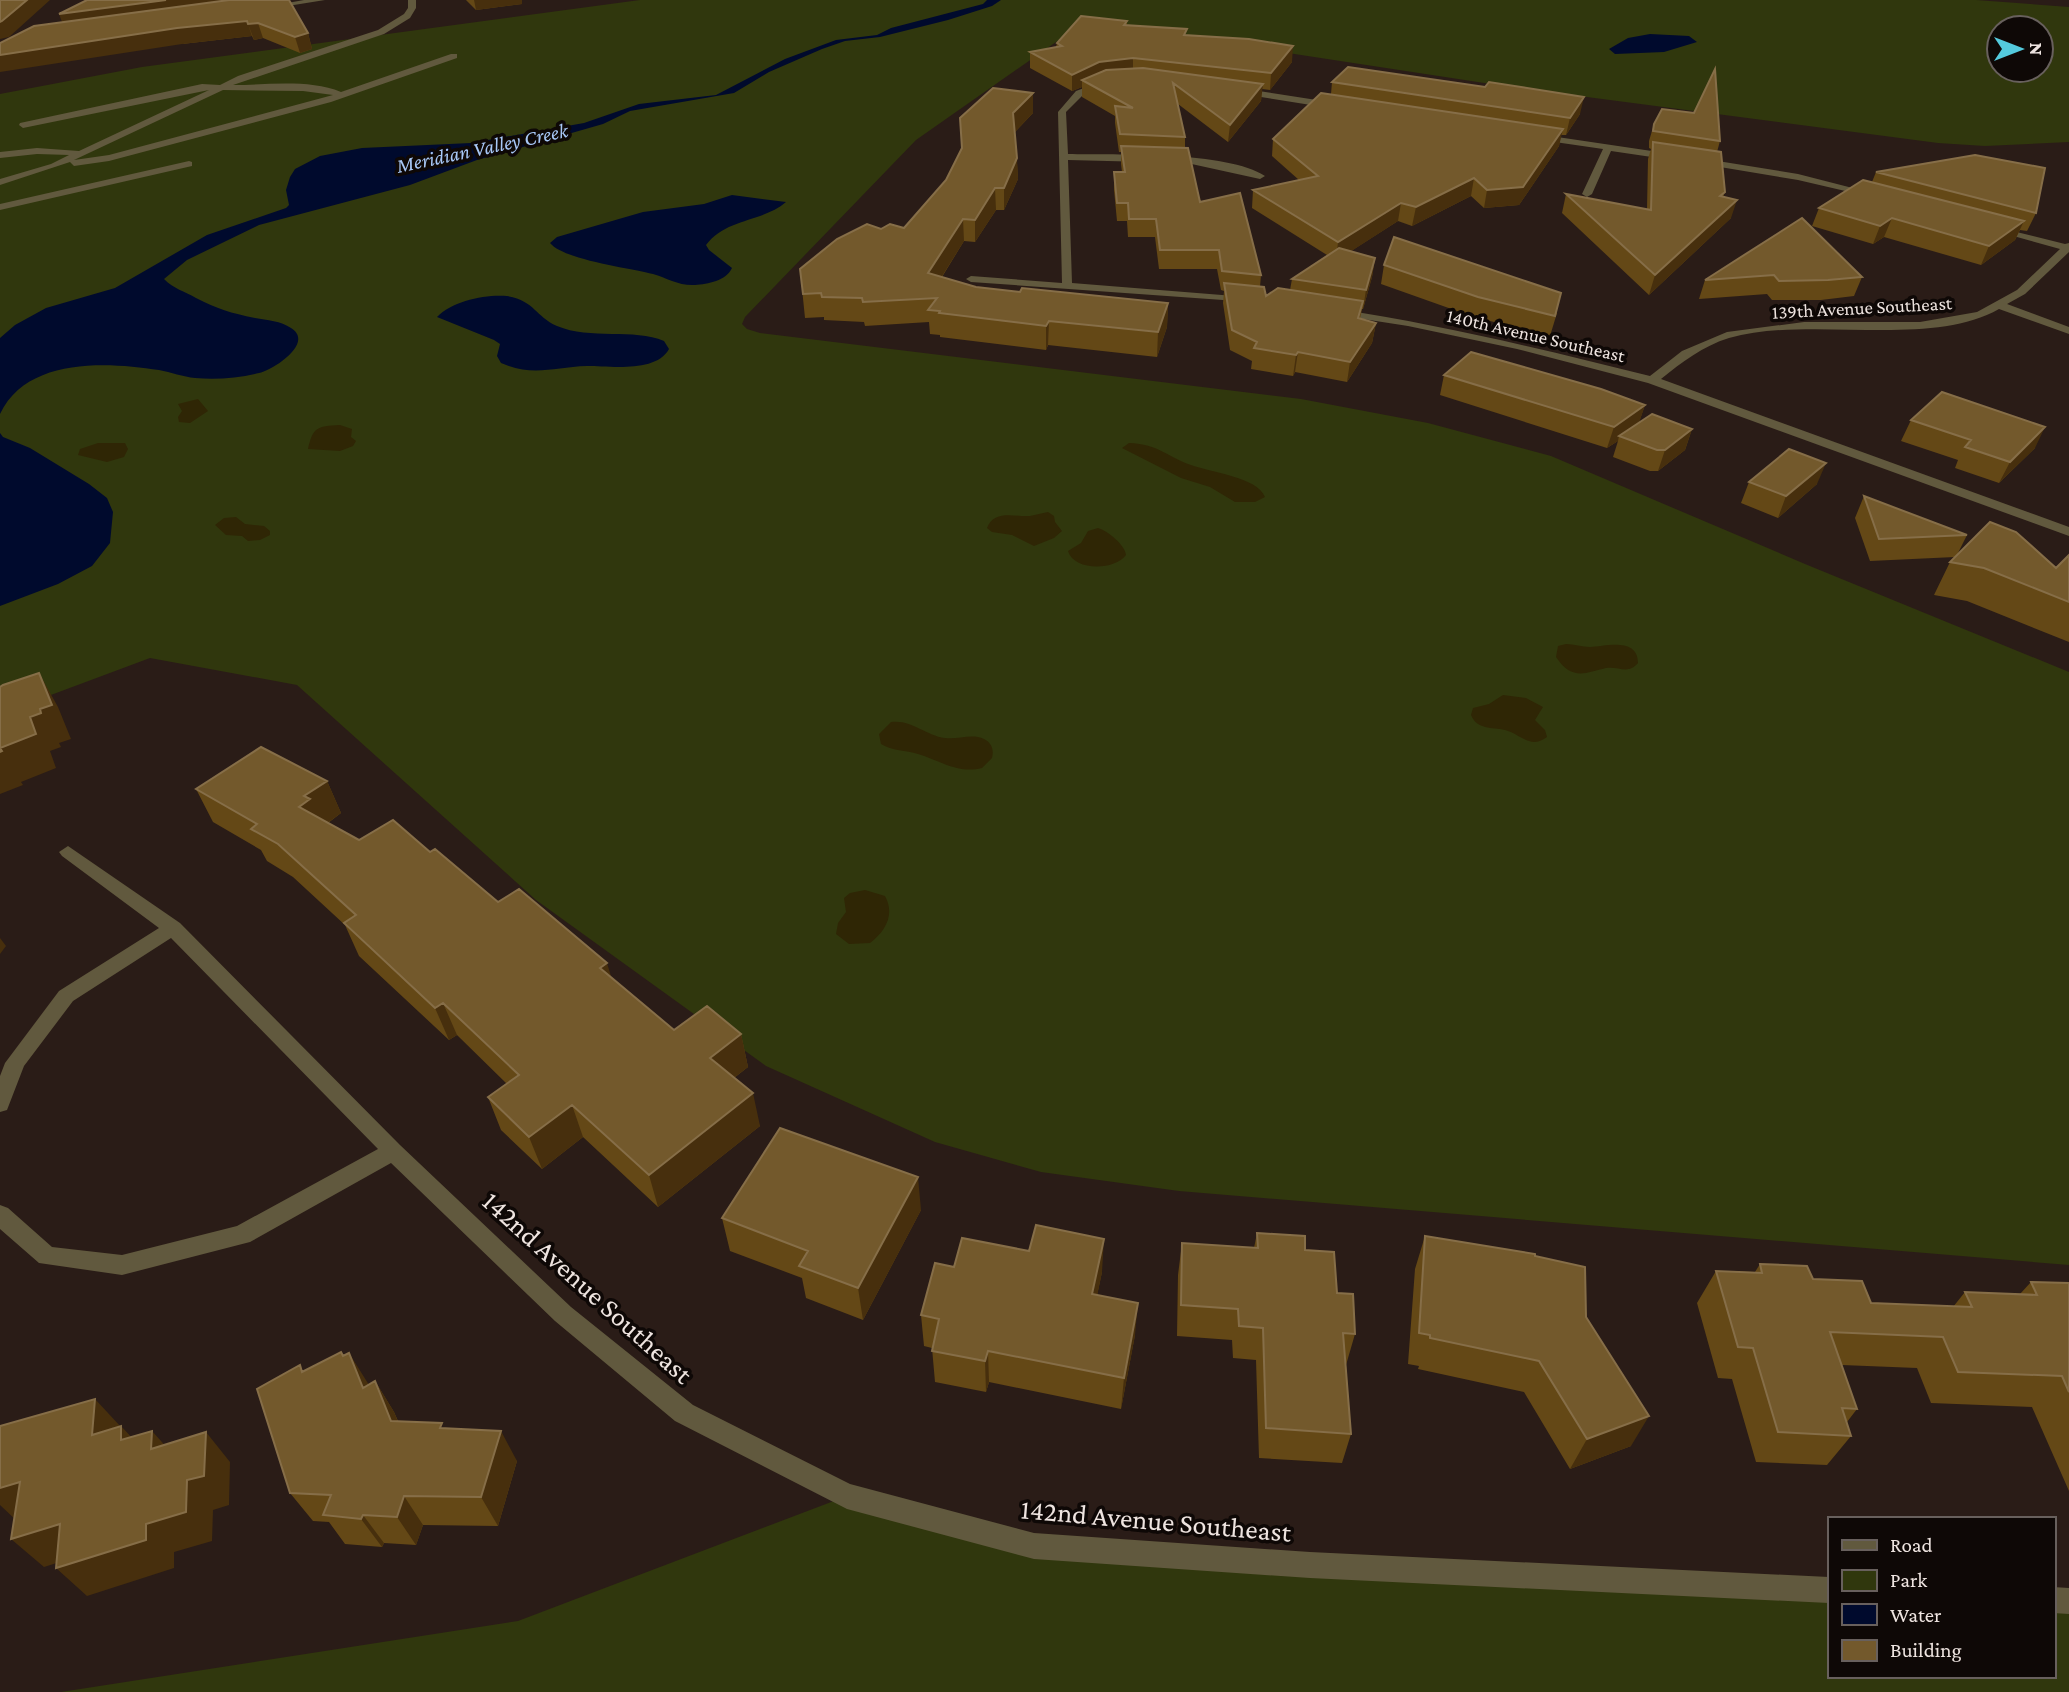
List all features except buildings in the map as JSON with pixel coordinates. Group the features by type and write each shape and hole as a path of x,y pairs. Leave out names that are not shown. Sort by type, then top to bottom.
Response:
{"street":[{"path":"260,8 321,0"},
{"path":"0,184 54,166 223,86 395,26 407,16 412,8 412,0"},
{"path":"54,166 109,158 340,95 454,56"},
{"path":"1067,285 1062,112 1071,98 1080,91 1119,81"},
{"path":"23,125 186,88 303,88 328,90 340,95"},
{"path":"1228,89 1350,108"},
{"path":"1527,135 1798,177 1886,199"},
{"path":"1587,194 1608,148"},
{"path":"0,155 37,151 80,153"},
{"path":"1063,157 1196,160 1224,164 1260,176"},
{"path":"0,207 189,164"},
{"path":"1989,227 2068,247"},
{"name":"139th Avenue Southeast","path":"1652,380 1686,353 1727,335 1804,325 1939,324 1980,315 2001,306 2021,292 2068,247"},
{"path":"971,279 1264,302"},
{"path":"2001,306 2069,331"},
{"name":"140th Avenue Southeast","path":"1330,311 1408,323 1503,343 1652,380 2069,532"},
{"name":"142nd Avenue Southeast","path":"68,852 173,928 393,1152 564,1314 684,1413 847,1496 1034,1546 1310,1565 1828,1590"},
{"path":"0,1104 15,1063 66,996 173,928"},
{"path":"0,1215 47,1256 122,1265 242,1235 393,1152"}],"green space":[{"path":"640,0 1976,0 2069,7 2069,142 1985,146 1938,143 1504,86 1157,33 1066,35 916,140 745,317 742,324 747,329 760,333 1301,399 1428,423 1551,456 2069,672 2069,1265 1179,1191 1041,1172 935,1142 766,1066 536,900 297,685 150,658 0,714 0,94 142,67"},
{"path":"847,1496 1034,1546 1310,1565 1828,1590 1828,1678 2055,1678 2055,1600 2069,1601 2069,1692 61,1692 518,1621"}],"sand":[{"path":"198,399 208,411 190,423 179,422 178,417 182,411 178,404"},
{"path":"340,425 352,429 351,437 356,441 353,446 340,451 308,449 314,432 321,427"},
{"path":"98,443 125,443 128,449 124,457 107,462 78,455 80,449"},
{"path":"1129,443 1155,448 1191,465 1243,480 1261,490 1265,497 1255,502 1235,502 1210,487 1181,478 1122,448"},
{"path":"1048,512 1054,516 1062,531 1054,538 1034,546 1012,535 992,532 987,528 990,522 1000,516 1030,516"},
{"path":"236,517 245,524 264,526 270,531 270,535 260,540 248,541 242,536 226,535 215,525 224,518"},
{"path":"1098,528 1115,539 1126,555 1113,564 1104,566 1086,565 1072,558 1068,551 1081,543 1088,531"},
{"path":"1566,644 1590,647 1627,646 1637,655 1638,663 1631,669 1606,668 1585,673 1573,672 1556,657 1558,646"},
{"path":"1503,695 1526,698 1543,707 1535,720 1545,730 1547,737 1541,741 1530,742 1505,730 1481,726 1474,720 1471,715 1473,708 1489,704"},
{"path":"891,722 912,725 945,738 984,739 992,747 992,758 982,768 965,769 890,748 881,744 879,734"},
{"path":"865,890 885,896 889,916 884,928 870,943 849,944 836,934 838,923 846,912 844,898 850,893"}],"water":[{"name":"Meridian Valley Creek","path":"987,0 1001,0 992,6 948,20 880,37 845,41 822,49 769,72 734,93 630,111 603,124 477,160 410,185 259,225 187,260 164,279 175,288 218,308 278,322 291,328 297,334 298,341 282,361 259,373 219,379 203,379 116,365 70,368 48,373 29,382 12,395 0,414 0,338 15,325 46,308 115,288 207,235 286,208 289,205 286,190 295,169 320,156 362,148 471,143 584,123 639,104 716,95 785,59 836,40 877,35 891,28 983,4"},
{"path":"1650,34 1689,36 1697,42 1664,52 1615,54 1609,49 1628,38"},
{"path":"732,195 786,202 714,236 706,245 732,268 726,276 711,283 678,283 653,274 583,259 550,243 557,237 643,212 704,204"},
{"path":"507,296 524,301 557,326 583,332 652,337 664,341 669,349 663,357 643,365 523,370 501,363 497,356 500,344 494,340 437,317 443,311 470,300"},
{"path":"0,433 89,484 107,498 113,512 110,543 92,566 58,584 0,606"}]}
